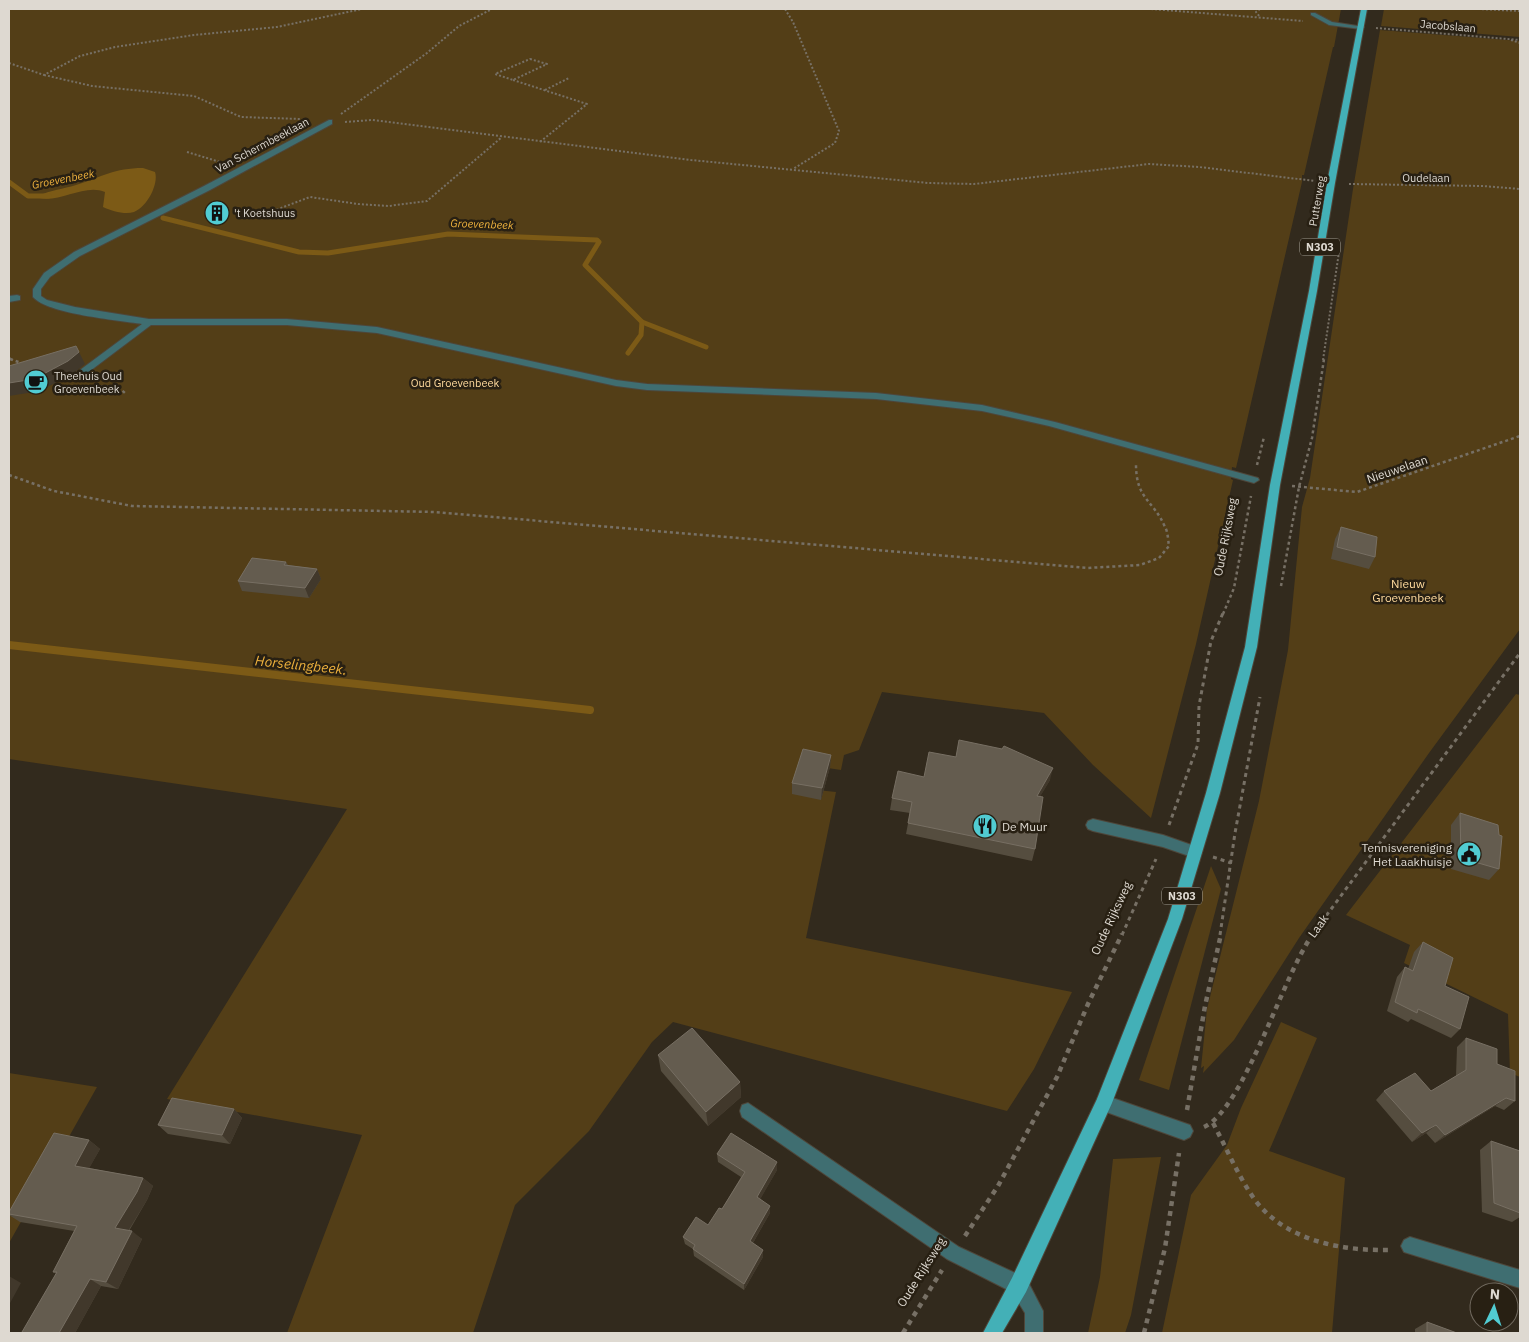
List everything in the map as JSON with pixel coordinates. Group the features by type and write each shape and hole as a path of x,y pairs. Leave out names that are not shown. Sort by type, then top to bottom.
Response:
{"main road":[{"name":"Putterweg","path":"1275,484 1313,291 1331,183 1364,9"},
{"name":"N303","path":"992,1333 1019,1284 1104,1103 1175,918 1213,793 1251,646 1275,484"}],"street":[{"path":"1313,14 1331,24 1361,27"},
{"name":"Van Schermbeeklaan","path":"149,322 58,307 44,302 37,297 37,289 47,276 78,254 329,122"},
{"path":"79,375 134,336 149,322 287,322 377,330 616,383 647,387 876,396 982,408 1142,448 1254,480"},
{"path":"1093,825 1195,852"},
{"path":"1104,1103 1184,1131"},
{"path":"748,1111 953,1253 1019,1284 1034,1311 1034,1333"},
{"path":"1410,1246 1520,1279"}],"path":[{"path":"44,74 80,56 115,47 194,35 277,27 362,9"},
{"name":"Van Schermbeeklaan","path":"329,122 427,53 459,26 492,9"},
{"path":"785,9 793,22 839,131 835,143 792,169"},
{"path":"1151,9 1331,24"},
{"path":"1260,9 1256,12 1260,18"},
{"path":"1478,9 1520,11"},
{"name":"Jacobslaan","path":"1374,28 1520,40"},
{"path":"1504,38 1520,43"},
{"path":"513,80 547,64 530,59 496,74 513,80 587,104 540,142"},
{"name":"Oudelaan","path":"9,63 92,86 194,96 241,116 329,122 372,120 540,142 928,183 974,184 1149,164 1200,167 1368,186 1483,186 1520,189"},
{"path":"544,90 569,78"},
{"path":"273,211 310,197 358,204 390,206 408,205 427,200 502,137"},
{"path":"187,152 199,158 221,163 222,169 234,173"},
{"path":"214,160 219,156"},
{"path":"9,358 18,360 30,368"},
{"name":"Nieuwelaan","path":"1275,484 1357,492 1520,436"},
{"path":"9,475 54,492 132,506 435,512 1023,564 1105,568 1137,566 1157,560 1167,553 1170,544 1166,528 1147,505 1136,477 1136,465 1142,448"},
{"name":"Oude Rijksweg","path":"903,1333 998,1186 1057,1077 1088,1004 1140,898 1163,842 1198,744 1200,706 1211,641 1234,588 1254,480"},
{"path":"1280,592 1298,494"},
{"name":"Laak","path":"1212,1123 1223,1112 1240,1083 1308,941 1520,653"},
{"path":"1144,1333 1165,1248 1205,1006 1219,946 1235,833 1262,688"},
{"path":"1184,1131 1201,1128 1212,1123 1262,1208 1280,1222 1305,1237 1332,1246 1388,1251 1410,1246"}],"green space":[{"name":"Oud Groevenbeek","path":"9,9 1341,9 1334,47 1304,175 1302,175 1302,182 1236,468 1232,467 1231,479 1233,480 1196,644 1151,818 1093,765 1044,713 882,692 859,750 844,755 841,770 821,767 817,790 836,792 806,938 1072,992 1034,1069 1007,1111 673,1022 652,1042 589,1131 515,1205 473,1333 287,1333 362,1135 167,1099 347,809 9,759"},
{"path":"1384,9 1520,9 1520,37 1381,26"},
{"name":"Nieuw Groevenbeek","path":"1380,30 1520,41 1520,629 1429,753 1299,938 1234,1040 1203,1073 1204,1066 1201,1068 1207,1009 1259,801 1288,650 1302,507 1310,478 1353,189"},
{"path":"1516,694 1520,695 1520,1077 1510,1073 1508,1014 1404,963 1410,945 1346,915"},
{"path":"1211,866 1221,889 1169,1090 1139,1080"},
{"path":"1281,1022 1317,1038 1269,1151 1345,1178 1332,1333 1162,1333 1191,1195 1227,1145 1241,1108"},
{"path":"9,1073 97,1087 9,1243"},
{"path":"1161,1157 1131,1315 1125,1333 1088,1333 1100,1277 1113,1159"}],"shaded area":[{"path":"143,168 155,172 154,189 143,205 134,212 123,213 103,207 105,192 97,190 81,191 47,199 39,198 38,196 116,171"}],"building":[{"path":"76,346 79,352 68,361 34,379 9,383 9,366"},
{"path":"1341,527 1377,537 1375,557 1337,547"},
{"path":"252,558 286,562 284,565 317,569 305,588 238,581"},
{"path":"959,740 1002,749 1004,746 1053,768 1037,796 1043,797 1035,849 908,823 912,802 892,798 898,771 924,777 929,752 956,757"},
{"path":"803,749 831,755 822,788 792,783"},
{"path":"1460,813 1498,825 1499,835 1502,836 1499,869 1461,858"},
{"path":"1423,942 1453,958 1445,986 1469,997 1460,1029 1418,1009 1417,1013 1395,1002 1405,967 1413,971"},
{"path":"692,1028 740,1082 706,1112 658,1055"},
{"path":"1466,1038 1497,1049 1497,1064 1515,1071 1515,1101 1506,1098 1445,1135 1436,1125 1422,1133 1384,1091 1415,1073 1431,1091 1466,1070"},
{"path":"172,1098 234,1109 222,1135 158,1125"},
{"path":"54,1133 89,1140 75,1166 143,1178 137,1192 115,1228 132,1231 106,1282 90,1279 59,1333 25,1333 22,1332 57,1272 53,1272 77,1226 9,1214"},
{"path":"731,1133 777,1162 757,1197 770,1206 750,1241 763,1250 744,1284 693,1249 695,1245 683,1237 696,1217 708,1225 719,1208 722,1209 745,1172 717,1154"},
{"path":"1491,1141 1520,1151 1520,1213 1494,1203"},
{"path":"1427,1322 1457,1333 1427,1333"}],"waterway":[{"name":"Groevenbeek","path":"9,182 28,196 49,196"},
{"name":"Groevenbeek","path":"163,218 299,252 328,253 448,234 597,240 599,242 585,265 642,322"},
{"path":"628,353 641,335 642,322"},
{"name":"Groevenbeek","path":"642,322 706,347"},
{"name":"Horselingbeek.","path":"9,645 590,710"}],"place":[{"name":"'t Koetshuus","path":"217,213"},
{"name":"Theehuis Oud Groevenbeek","path":"36,382"},
{"name":"De Muur","path":"985,826"},
{"name":"Tennisvereniging Het Laakhuisje","path":"1469,854"}]}
